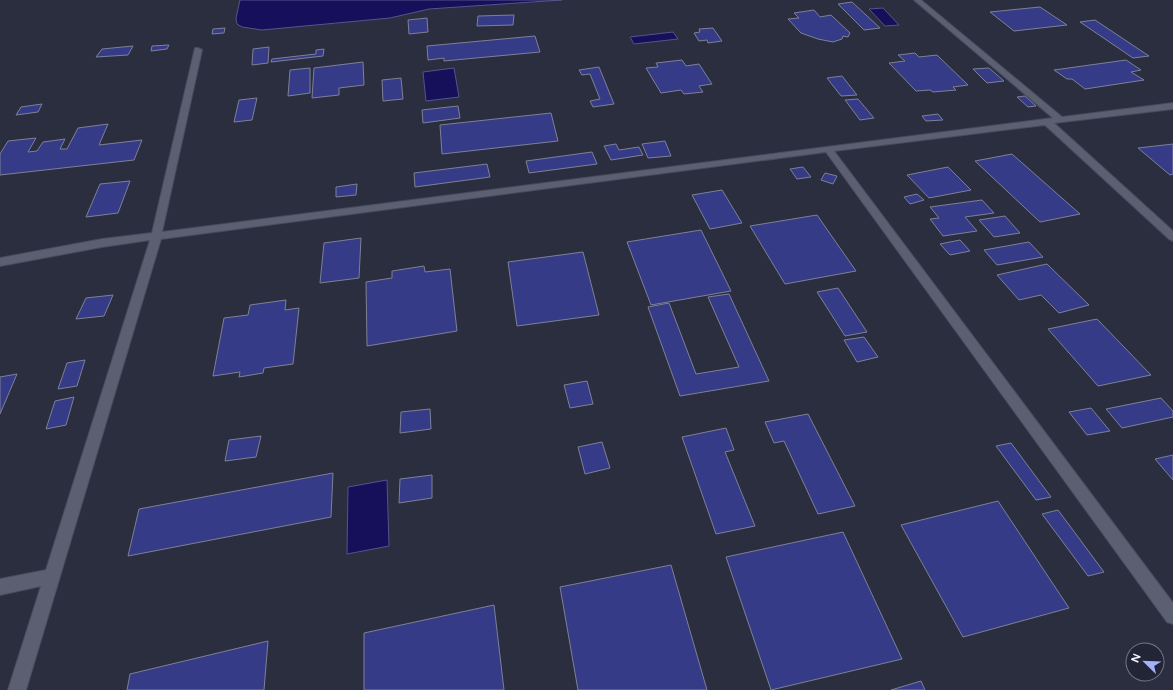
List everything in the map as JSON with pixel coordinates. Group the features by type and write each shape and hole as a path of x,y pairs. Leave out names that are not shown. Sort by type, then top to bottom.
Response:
{"street":[{"path":"917,0 1060,120"},
{"path":"17,690 156,237 198,50"},
{"path":"0,262 102,244 828,149 1173,106"},
{"path":"1047,122 1173,237"},
{"path":"828,149 1173,616"},
{"path":"0,588 53,576"}],"shaded area":[{"path":"240,0 562,0 429,9 390,18 262,30 242,27 237,24 236,18"},
{"path":"883,8 899,25 885,26 869,9"},
{"path":"673,32 678,39 634,44 630,37"},
{"path":"454,68 459,97 426,101 423,72"},
{"path":"387,480 389,546 347,554 348,487"}],"building":[{"path":"852,2 880,28 864,30 838,4"},
{"path":"1040,7 1067,25 1014,31 990,12"},
{"path":"814,10 820,17 831,15 850,33 848,37 843,36 842,39 833,42 818,39 801,33 788,19 799,18 794,13"},
{"path":"514,15 513,25 477,26 478,16"},
{"path":"427,18 428,32 409,34 408,20"},
{"path":"1095,20 1149,56 1133,58 1080,22"},
{"path":"225,28 224,33 212,34 213,29"},
{"path":"713,28 722,41 708,43 707,40 699,41 694,33 700,32 699,29"},
{"path":"535,36 540,52 444,61 444,58 428,60 427,46"},
{"path":"169,45 167,49 151,51 152,46"},
{"path":"133,46 128,55 96,57 102,49"},
{"path":"269,47 268,63 252,65 253,49"},
{"path":"324,49 323,56 271,62 272,59 316,54 316,50"},
{"path":"915,53 919,57 937,55 968,85 953,87 956,90 933,92 930,90 916,91 889,63 905,61 898,55"},
{"path":"682,60 686,66 699,64 712,84 699,86 703,92 684,94 681,90 661,93 646,68 658,67 656,63"},
{"path":"1126,60 1141,70 1131,72 1144,80 1085,89 1072,79 1067,79 1054,70"},
{"path":"363,62 364,85 339,88 339,95 312,98 314,68"},
{"path":"599,67 614,104 593,107 590,101 600,99 590,74 582,75 579,70"},
{"path":"310,68 310,93 288,96 290,70"},
{"path":"989,68 1004,81 987,83 973,69"},
{"path":"842,76 857,95 841,96 827,78"},
{"path":"401,78 403,99 383,101 382,80"},
{"path":"1025,96 1036,106 1028,107 1017,97"},
{"path":"257,98 252,120 234,122 239,100"},
{"path":"858,99 874,118 860,120 845,100"},
{"path":"42,104 38,112 16,115 21,107"},
{"path":"458,106 460,118 423,123 422,110"},
{"path":"551,113 558,141 442,154 440,125"},
{"path":"938,114 943,120 926,121 922,116"},
{"path":"108,124 99,145 142,140 134,160 0,175 0,154 8,141 36,138 28,152 37,151 43,142 65,139 60,149 67,149 78,128"},
{"path":"665,141 671,156 648,158 642,144"},
{"path":"616,144 619,150 639,147 643,155 611,160 604,146"},
{"path":"1173,144 1173,174 1170,175 1138,148"},
{"path":"592,152 597,164 529,173 526,161"},
{"path":"1012,154 1080,214 1040,222 975,161"},
{"path":"487,164 490,177 415,187 414,173"},
{"path":"803,167 811,177 797,179 790,169"},
{"path":"948,167 971,190 929,198 907,175"},
{"path":"825,173 837,176 833,184 821,180"},
{"path":"130,181 118,213 86,217 100,184"},
{"path":"357,184 356,195 336,197 336,187"},
{"path":"722,190 742,223 710,229 692,195"},
{"path":"917,194 924,200 910,204 904,197"},
{"path":"982,200 994,213 965,217 977,231 943,236 930,219 939,218 930,207"},
{"path":"817,215 856,271 785,284 750,226"},
{"path":"1005,216 1020,233 994,237 979,220"},
{"path":"701,230 731,291 651,305 627,242"},
{"path":"361,238 359,278 320,283 324,243"},
{"path":"960,240 970,251 950,255 940,244"},
{"path":"1029,242 1043,257 997,265 984,250"},
{"path":"583,252 599,315 517,326 508,262"},
{"path":"1047,264 1089,305 1059,313 1041,295 1019,300 997,275"},
{"path":"424,266 425,272 450,269 457,331 367,346 366,282 392,278 392,271"},
{"path":"838,288 867,332 845,336 817,292"},
{"path":"729,294 769,381 680,396 648,307 669,303 696,374 739,367 708,297"},
{"path":"113,295 104,316 76,319 86,298"},
{"path":"286,300 285,310 299,308 293,364 264,368 263,373 239,377 240,372 213,376 224,318 248,315 250,305"},
{"path":"1097,319 1151,375 1098,386 1048,329"},
{"path":"864,337 878,357 857,362 844,340"},
{"path":"85,360 77,386 58,389 67,363"},
{"path":"17,374 0,414 0,377"},
{"path":"587,381 593,404 570,408 564,385"},
{"path":"74,397 66,425 46,429 55,401"},
{"path":"1161,398 1173,411 1173,417 1122,428 1106,409"},
{"path":"1091,408 1110,431 1087,435 1069,412"},
{"path":"430,409 431,429 400,433 401,412"},
{"path":"808,414 855,506 818,514 784,441 774,443 765,422"},
{"path":"726,428 734,450 725,452 755,526 716,534 682,437"},
{"path":"261,436 256,457 225,461 229,440"},
{"path":"602,442 610,468 585,474 578,447"},
{"path":"1011,443 1051,497 1036,500 996,446"},
{"path":"1173,455 1173,480 1155,459"},
{"path":"333,473 331,517 128,556 139,509"},
{"path":"432,475 432,498 399,503 400,479"},
{"path":"998,501 1069,608 963,637 901,525"},
{"path":"1058,510 1104,572 1088,576 1042,514"},
{"path":"843,532 902,659 771,690 726,557"},
{"path":"671,565 707,690 578,690 560,587"},
{"path":"494,605 504,690 364,690 364,633"},
{"path":"268,641 264,690 127,690 130,674"},
{"path":"921,681 925,690 891,690"}]}
